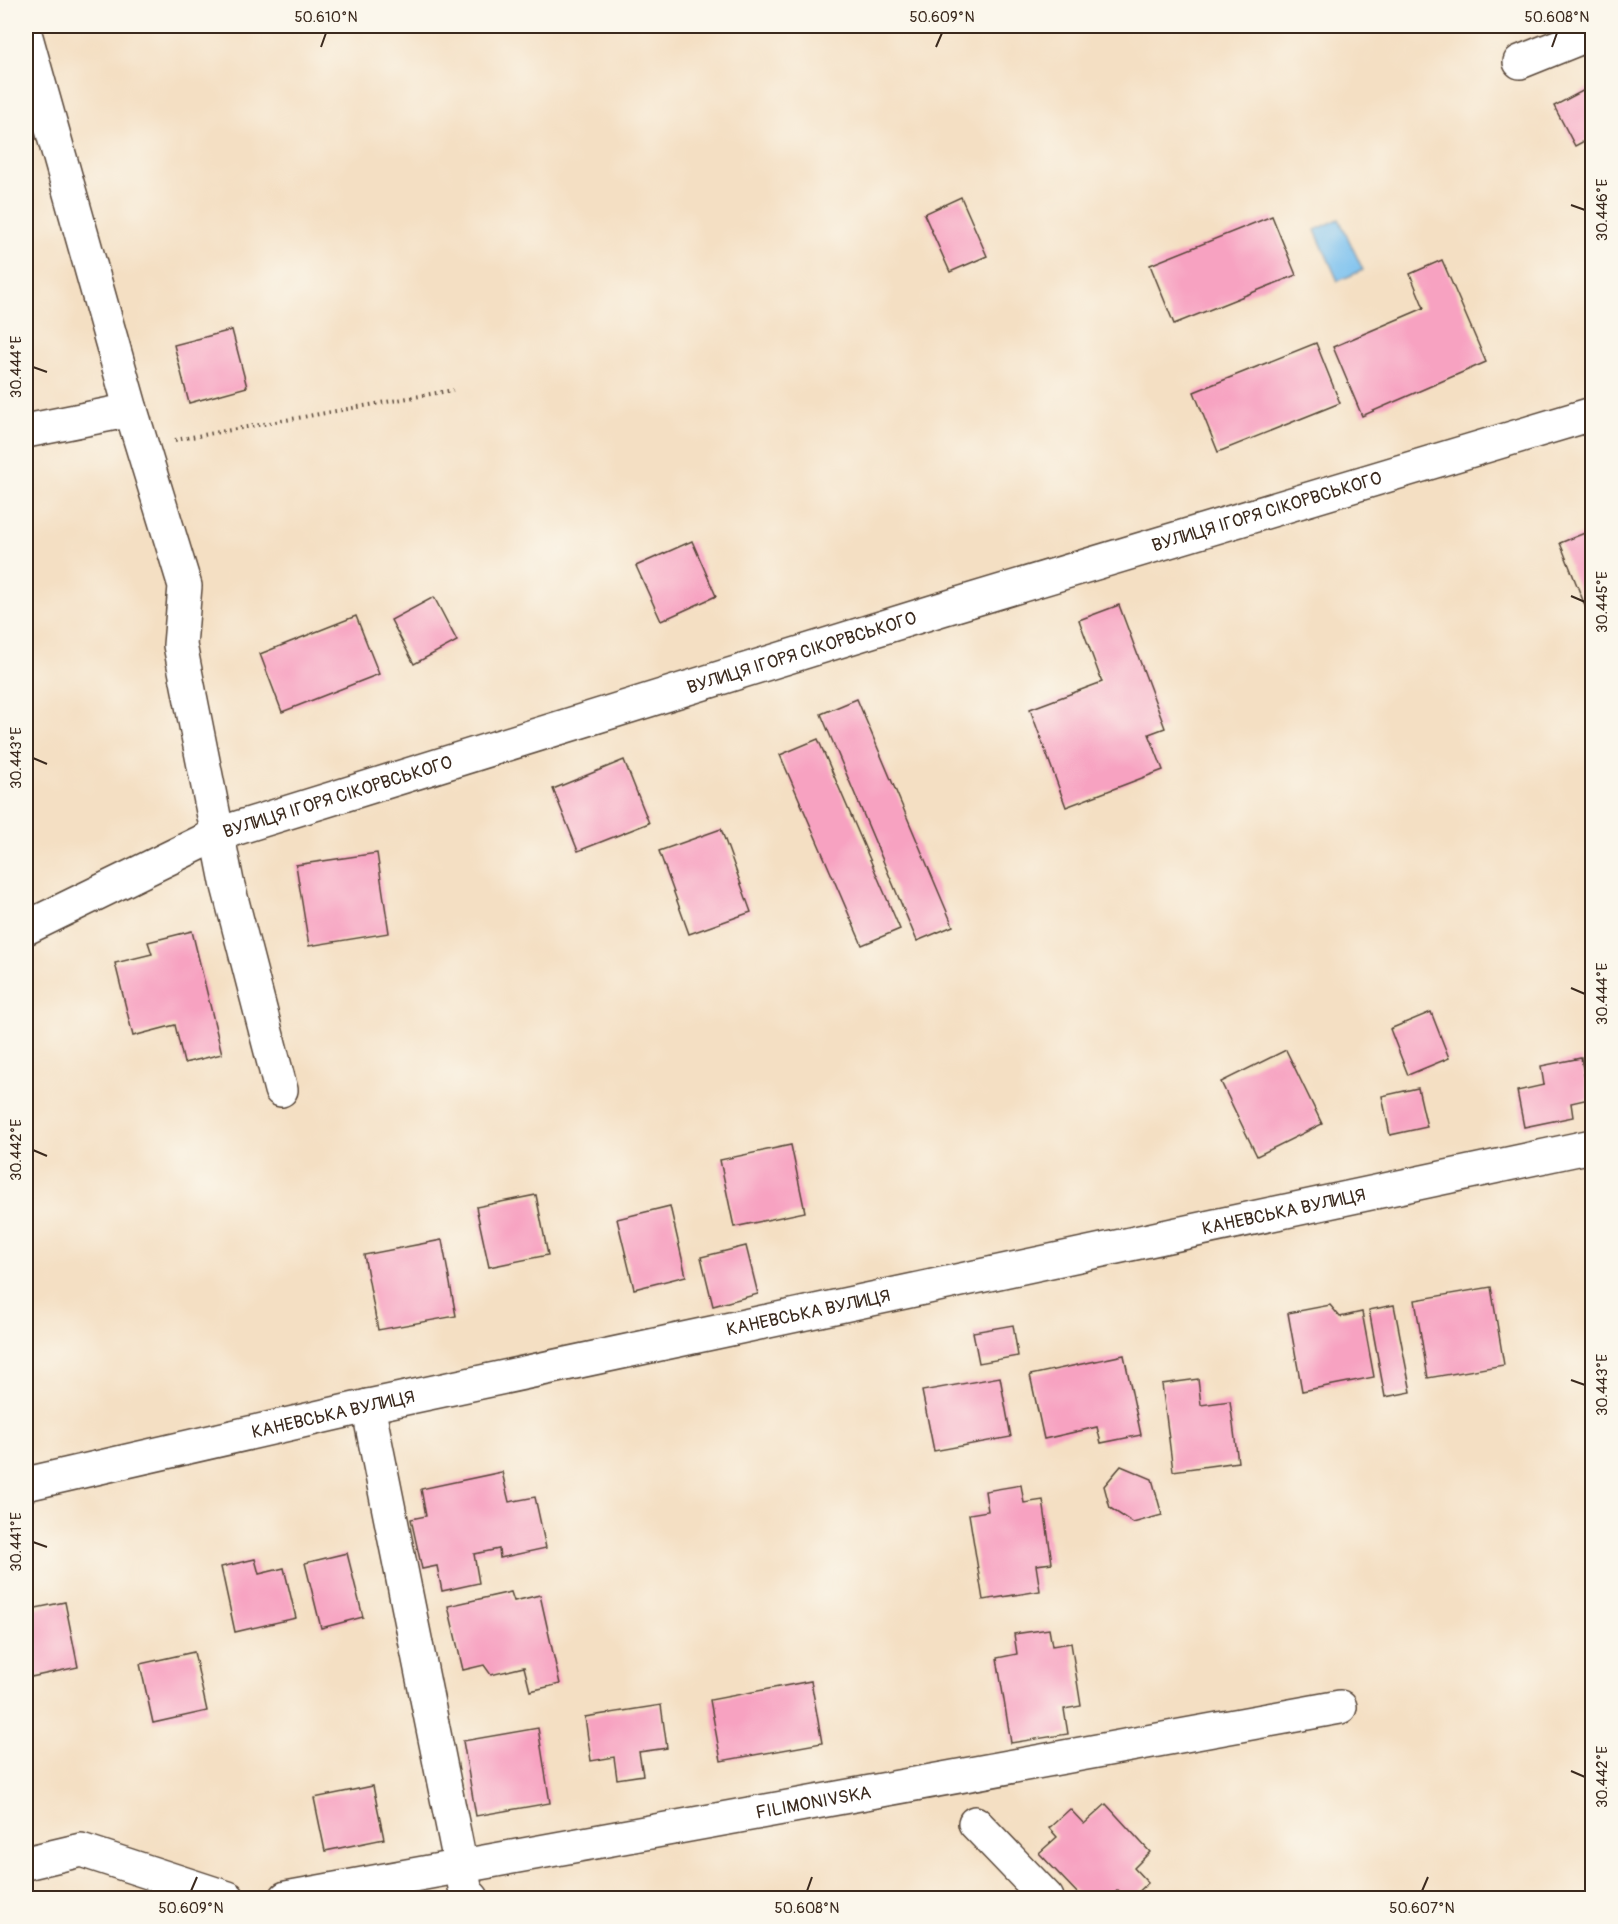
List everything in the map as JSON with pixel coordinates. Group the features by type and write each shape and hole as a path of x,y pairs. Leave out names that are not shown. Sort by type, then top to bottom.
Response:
{"street":[{"path":"1520,62 1593,33"},
{"path":"26,37 131,410 185,586 180,645 249,974 281,1090"},
{"path":"26,431 131,410"},
{"name":"ВУЛИЦЯ ІГОРЯ СІКОРВСЬКОГО","path":"26,928 218,834 942,609 1593,414"},
{"name":"КАНЕВСЬКА ВУЛИЦЯ","path":"26,1484 368,1406 1593,1146"},
{"path":"368,1406 466,1892 472,1899"},
{"name":"FILIMONIVSKA","path":"286,1899 1340,1707"},
{"path":"975,1823 1047,1899"},
{"path":"26,1863 81,1850 228,1899"}],"path":[{"path":"142,446 453,390"}],"water":[{"path":"1339,219 1363,270 1338,281 1315,230"}],"building":[{"path":"1592,86 1592,137 1575,146 1554,106"},
{"path":"961,197 987,256 950,272 924,214"},
{"path":"1272,216 1296,275 1174,324 1150,265"},
{"path":"1442,260 1486,362 1362,416 1333,347 1424,308 1410,274"},
{"path":"232,330 247,387 189,403 174,345"},
{"path":"1316,343 1340,403 1218,452 1194,392"},
{"path":"1592,530 1592,617 1590,618 1560,543"},
{"path":"692,541 716,596 661,621 636,566"},
{"path":"434,597 457,641 414,664 391,620"},
{"path":"1119,605 1165,728 1149,734 1163,770 1066,807 1030,709 1102,682 1079,620"},
{"path":"356,616 379,674 282,712 260,654"},
{"path":"857,699 953,926 917,941 821,714"},
{"path":"818,739 900,929 862,945 780,755"},
{"path":"624,760 649,823 578,851 553,789"},
{"path":"721,829 751,912 689,934 659,851"},
{"path":"377,853 389,933 309,946 296,865"},
{"path":"192,931 222,1054 184,1063 175,1025 133,1036 115,963 152,954 148,942"},
{"path":"1431,1012 1449,1058 1408,1075 1390,1029"},
{"path":"1286,1050 1322,1124 1257,1156 1221,1082"},
{"path":"1581,1058 1589,1099 1571,1103 1573,1117 1524,1127 1517,1091 1544,1085 1541,1066"},
{"path":"1418,1088 1427,1127 1390,1135 1382,1096"},
{"path":"791,1145 805,1212 734,1227 720,1160"},
{"path":"536,1195 548,1255 489,1267 476,1207"},
{"path":"670,1206 686,1276 634,1289 617,1219"},
{"path":"442,1240 456,1316 378,1330 364,1255"},
{"path":"746,1246 758,1294 713,1306 701,1257"},
{"path":"1491,1287 1504,1365 1428,1378 1415,1300"},
{"path":"1330,1305 1340,1317 1362,1312 1374,1377 1302,1391 1288,1313"},
{"path":"1394,1305 1411,1392 1385,1397 1369,1310"},
{"path":"1013,1325 1018,1356 979,1363 973,1332"},
{"path":"1124,1355 1141,1435 1101,1443 1097,1427 1044,1439 1030,1375"},
{"path":"1000,1377 1011,1437 934,1451 922,1391"},
{"path":"1198,1379 1201,1405 1230,1401 1238,1462 1173,1471 1162,1384"},
{"path":"1121,1466 1152,1479 1162,1515 1133,1523 1110,1508 1104,1486"},
{"path":"502,1472 509,1502 535,1497 546,1548 500,1558 499,1549 474,1554 479,1583 442,1591 437,1566 422,1569 411,1519 426,1516 421,1489"},
{"path":"1021,1485 1024,1503 1043,1500 1052,1563 1036,1565 1040,1591 983,1600 969,1514 988,1511 985,1491"},
{"path":"347,1553 363,1617 321,1628 305,1563"},
{"path":"255,1559 259,1574 284,1568 296,1618 235,1632 221,1567"},
{"path":"511,1592 514,1601 540,1595 560,1684 530,1691 524,1667 491,1675 484,1665 463,1670 448,1606"},
{"path":"65,1602 78,1667 31,1677 26,1647 26,1610"},
{"path":"1049,1629 1052,1646 1071,1643 1081,1706 1064,1709 1068,1734 1011,1743 997,1658 1017,1654 1014,1634"},
{"path":"194,1652 207,1711 153,1723 140,1664"},
{"path":"811,1681 822,1743 721,1761 710,1700"},
{"path":"661,1705 667,1748 639,1752 643,1775 617,1779 614,1757 591,1761 585,1717"},
{"path":"538,1728 550,1803 476,1816 463,1741"},
{"path":"373,1786 384,1839 325,1851 314,1798"},
{"path":"1106,1804 1150,1852 1134,1868 1148,1883 1132,1898 1126,1898 1118,1890 1109,1898 1082,1898 1039,1853 1057,1837 1049,1828 1070,1809 1084,1824"}]}
